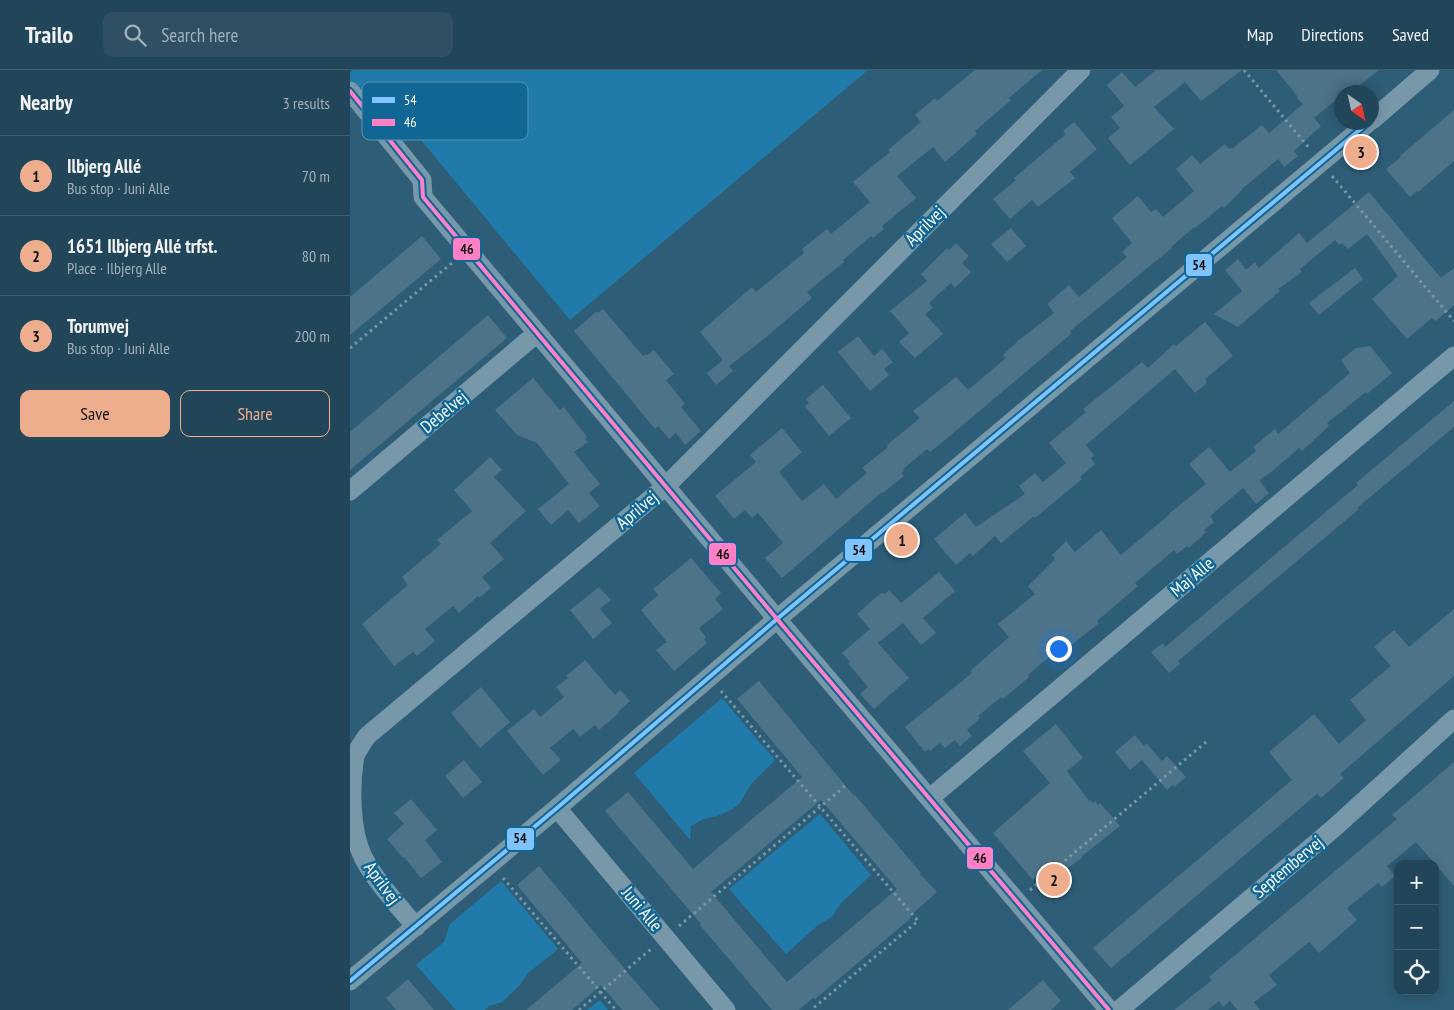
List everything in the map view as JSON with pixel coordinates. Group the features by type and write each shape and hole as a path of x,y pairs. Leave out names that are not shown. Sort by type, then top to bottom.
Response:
{"street":[{"name":"Aprilvej","path":"416,927 374,875 358,846 355,835 350,805 350,780 356,755 367,736 666,486 1081,70"},
{"path":"1379,113 1430,70"},
{"path":"350,92 362,107"},
{"path":"350,981 491,864 777,619 1360,130"},
{"path":"389,140 422,180 423,197 777,619 1109,1010"},
{"name":"Debelvej","path":"350,491 537,333"},
{"name":"Maj Alle","path":"930,798 1454,356"},
{"name":"Septembervej","path":"1119,1010 1334,828 1454,719"},
{"name":"Juni Alle","path":"557,808 726,1010"}],"path":[{"path":"1244,70 1454,321"},
{"path":"350,348 468,250"},
{"path":"709,677 918,921 810,1010"},
{"path":"1017,901 1206,742"},
{"path":"579,1010 845,786"},
{"path":"491,864 616,1010"}],"shaded area":[{"path":"353,70 868,70 570,320 421,140 528,140 528,82 372,81 362,82 362,89 360,91 350,80 350,73"},
{"path":"722,698 775,760 751,784 740,803 731,810 703,819 691,826 690,840 634,773"},
{"path":"820,814 871,875 841,903 832,917 818,925 786,954 729,889"},
{"path":"501,881 558,949 527,974 520,985 502,1002 489,1006 485,1010 456,1010 416,965 444,942 450,924"},
{"path":"600,1000 608,1010 587,1010"}],"building":[{"path":"975,70 1042,70 1009,98 1011,100 975,131 977,134 945,162 933,147 897,176 916,198 882,226 884,229 873,238 871,236 843,260 844,262 807,292 812,298 729,366 733,371 716,385 707,373 723,360 700,332 752,287 756,292 804,253 802,249 827,229 831,234 870,202 853,182 890,152 888,150 921,122 915,115 935,98 937,101"},
{"path":"1156,70 1242,70 1201,101 1185,82 1154,107 1174,129 1130,165 1108,138 1120,128 1111,117 1124,106 1107,85 1122,72 1135,87"},
{"path":"1276,70 1379,70 1360,85 1334,85 1334,102 1314,118 1321,126 1294,151 1298,156 1284,167 1278,159 1242,189 1224,208 1222,206 1194,227 1172,248 1070,331 1072,333 945,440 930,452 927,449 903,469 905,470 901,473 904,476 882,492 782,578 765,558 783,543 758,513 752,518 745,510 734,519 715,496 756,462 750,455 782,428 802,452 779,472 802,501 824,484 836,499 867,473 862,468 920,418 913,411 956,377 968,390 1006,358 1003,355 1019,340 1054,313 1047,304 1069,285 1079,297 1127,257 1122,252 1132,243 1112,218 1138,196 1151,212 1156,209 1163,217 1194,191 1176,169 1192,155 1200,164 1225,144 1229,149 1232,149 1262,125 1269,133 1303,104"},
{"path":"1454,110 1454,161 1410,197 1386,169"},
{"path":"1074,122 1097,149 1070,172 1075,178 1038,207 1032,200 1010,219 993,199 1016,180 1014,178 1066,134 1063,131"},
{"path":"1369,192 1441,278 1454,268 1454,305 1436,321 1432,318 1407,339 1372,299 1398,276 1367,234 1348,249 1342,243 1339,245 1335,240 1300,269 1302,272 1278,289 1280,291 1238,327 1214,314 1242,291 1225,270 1238,259 1246,270 1255,262 1259,268 1299,233 1307,243"},
{"path":"1011,228 1026,246 1007,262 991,244"},
{"path":"422,236 441,259 350,335 350,297"},
{"path":"956,243 969,256 962,263 971,272 955,288 951,283 929,303 933,308 925,314 943,334 915,358 899,342 909,333 890,311 927,281 921,274 947,248 949,250"},
{"path":"1355,268 1363,279 1319,315 1309,303"},
{"path":"603,309 643,356 654,350 674,374 666,380 685,404 681,407 701,431 685,445 676,433 669,439 658,426 655,429 574,331 597,311 598,313"},
{"path":"488,315 507,338 350,470 350,432"},
{"path":"1205,322 1233,356 1205,379 1207,383 1195,393 1175,369 1086,445 1094,455 1091,458 1095,464 1080,477 1082,479 1001,543 995,536 973,556 970,553 956,565 934,539 965,513 976,527 1025,494 1019,486 1035,473 1043,482 1066,463 1049,443 1086,412 1083,409 1142,362 1148,368 1174,344 1176,346"},
{"path":"858,336 874,356 882,349 893,362 884,369 889,375 870,391 838,352"},
{"path":"1370,346 1392,373 1327,423 1329,426 1302,451 1299,448 1259,480 1269,493 1256,504 1243,488 1210,516 1214,522 1204,530 1206,532 1189,548 1187,546 1177,554 1174,550 1135,583 1138,586 1097,621 1099,623 1053,660 1050,656 1003,699 1001,697 978,716 980,718 967,730 972,736 960,746 955,740 945,748 940,743 930,751 929,749 925,752 905,727 972,673 970,671 1009,637 998,624 1035,594 1028,586 1055,559 1052,555 1066,541 1075,552 1101,530 1121,555 1206,484 1189,464 1209,447 1230,472 1256,451 1253,447 1275,429 1278,434 1350,373 1341,360 1356,348"},
{"path":"533,378 560,410 564,407 587,437 585,439 588,442 574,452 600,484 589,493 600,506 579,523 568,510 551,525 538,509 569,484 537,443 517,435 495,410"},
{"path":"823,385 851,418 829,436 805,406 809,403 806,399"},
{"path":"1454,401 1454,427 1178,661 1180,664 1169,673 1151,652 1163,643 1165,647 1358,485 1356,483"},
{"path":"490,457 502,470 494,477 526,511 490,543 504,559 482,577 491,588 479,598 478,596 459,613 453,606 425,629 435,641 417,656 413,652 394,666 362,624 408,585 402,577 441,544 437,540 472,511 454,490"},
{"path":"691,558 721,593 715,599 723,609 699,628 706,637 704,639 707,643 674,671 656,650 667,642 641,610 658,595 653,589"},
{"path":"939,572 955,591 923,618 936,633 921,645 903,623 878,643 909,678 874,709 860,694 868,687 842,653 870,629 857,614 881,593 885,594 889,590 901,603"},
{"path":"599,587 611,600 600,609 612,623 593,639 570,610"},
{"path":"1454,609 1454,676 1340,774 1344,778 1321,798 1317,794 1111,968 1093,948 1292,780 1269,752 1314,714 1339,744 1366,720 1350,700 1391,666 1374,647 1394,630 1409,647"},
{"path":"585,660 615,695 620,690 630,701 599,730 595,725 580,737 573,729 550,748 561,760 543,775 507,731 534,709 540,717 564,697 556,687 568,678 566,676"},
{"path":"759,681 854,796 937,892 910,916 911,918 815,999 813,998 799,1010 772,1010 605,811 628,792 693,869 802,777 737,699","holes":["821,800 897,889 787,982 711,892"]},
{"path":"481,687 510,722 480,748 451,713"},
{"path":"1056,724 1083,758 1067,771 1089,801 1093,803 1095,801 1098,805 1100,803 1120,826 1082,858 1063,871 1067,876 1048,892 1036,877 1033,880 993,833 1050,783 1023,751"},
{"path":"1135,735 1144,746 1146,743 1162,761 1167,756 1186,777 1167,790 1142,760 1130,770 1115,752"},
{"path":"464,760 482,782 463,798 445,776"},
{"path":"1454,762 1454,886 1439,869 1439,860 1432,860 1416,842 1387,866 1394,877 1382,887 1378,883 1347,908 1357,920 1319,953 1309,942 1269,975 1277,985 1254,1002 1260,1010 1237,1010 1230,1001 1223,1007 1219,1001 1208,1010 1174,1010 1212,980 1209,977 1397,819 1392,815"},
{"path":"411,799 437,830 425,840 442,862 421,878 387,839 404,824 394,813"},
{"path":"539,866 660,1010 622,1010 601,985 572,1010 526,1010 582,963 517,885"},
{"path":"408,979 434,1010 396,1010 386,998"},
{"path":"1043,980 1061,1001 1051,1010 1008,1010"}],"transit line":[{"name":"46","path":"350,91 362,106"},
{"name":"54","path":"350,981 557,808 777,619 1359,130"},
{"name":"46","path":"390,140 422,180 423,197 777,619 1109,1010"}],"place":[{"name":"Torumvej","path":"1361,152"},
{"name":"Ilbjerg Allé","path":"902,540"},
{"name":"1651 Ilbjerg Allé trfst.","path":"1054,880"}]}
